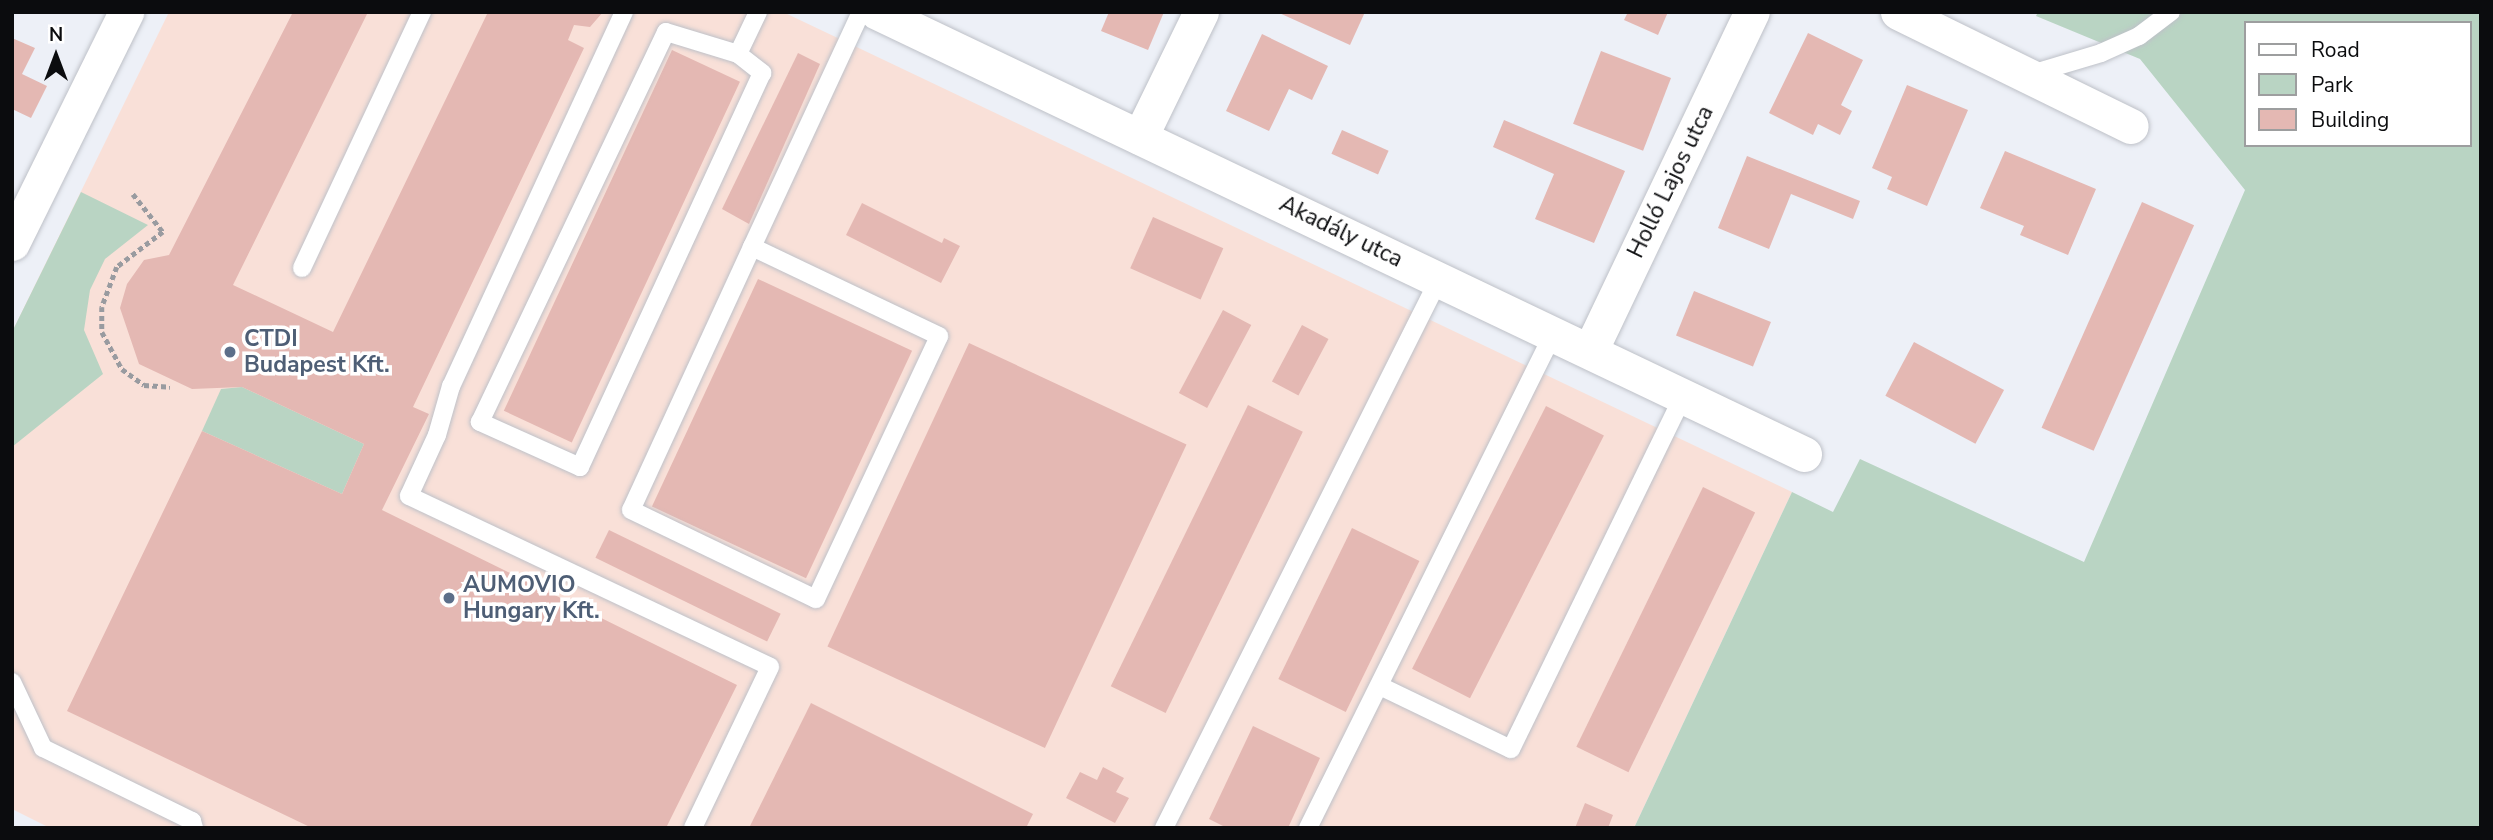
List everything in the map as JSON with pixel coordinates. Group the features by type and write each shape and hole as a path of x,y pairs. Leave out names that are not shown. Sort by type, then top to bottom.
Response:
{"street":[{"path":"12,243 126,12"},
{"name":"Akadály utca","path":"877,12 1804,454"},
{"path":"1140,136 1201,12"},
{"name":"Holló Lajos utca","path":"1590,351 1752,12"},
{"path":"1898,12 2131,125"}],"lane":[{"path":"302,268 422,12"},
{"path":"624,12 451,386 437,435 409,496 770,667 692,828"},
{"path":"738,54 758,12"},
{"path":"752,247 939,335 816,599 631,510 752,247 861,12"},
{"path":"2027,75 2101,53 2139,36 2171,12"},
{"path":"666,32 738,54 762,73 580,467 480,422 666,32"},
{"path":"1164,828 1439,279"},
{"path":"1308,828 1553,334"},
{"path":"1380,686 1511,749 1683,396"},
{"path":"12,682 43,748 192,821 194,828"}],"path":[{"path":"133,194 163,232 117,267 102,307 102,332 121,369 144,385 170,387"}],"shaded area":[{"path":"169,12 783,12 1792,492 1634,828 50,828 12,809 12,332"}],"green space":[{"path":"2038,12 2481,12 2481,828 1634,828 1792,492 1833,512 1860,459 2084,562 2245,190 2140,59 2036,16"},
{"path":"81,192 148,225 105,259 90,290 84,330 103,374 12,447 12,332"},
{"path":"242,387 364,444 342,494 202,431 221,389"}],"building":[{"path":"293,12 368,12 233,285 333,332 488,12 603,12 590,27 574,25 568,40 584,48 413,407 429,414 382,510 737,685 666,828 312,828 67,711 202,431 342,494 364,444 242,387 192,389 139,364 120,308 127,284 144,260 169,255"},
{"path":"1109,12 1164,12 1148,50 1101,31"},
{"path":"1277,12 1365,12 1350,45"},
{"path":"1628,12 1668,12 1658,35 1624,20"},
{"path":"1808,33 1863,60 1841,105 1852,111 1840,135 1818,124 1813,135 1769,113"},
{"path":"1262,34 1328,66 1312,100 1289,89 1269,131 1226,111"},
{"path":"12,38 35,48 22,74 47,86 31,118 12,109"},
{"path":"672,50 740,82 572,442 504,411"},
{"path":"1601,51 1671,78 1643,151 1573,124"},
{"path":"798,53 820,64 749,224 722,209"},
{"path":"1907,85 1968,110 1927,206 1887,189 1892,177 1872,168"},
{"path":"1504,120 1625,171 1594,243 1535,219 1554,174 1493,147"},
{"path":"1342,130 1389,151 1378,174 1331,154"},
{"path":"2005,151 2096,189 2068,255 2020,235 2024,226 1980,208"},
{"path":"1747,156 1860,201 1853,219 1791,194 1769,249 1718,228"},
{"path":"2142,202 2194,225 2094,451 2042,428"},
{"path":"862,203 942,243 944,238 960,246 941,283 846,235"},
{"path":"1153,217 1223,248 1201,299 1130,268"},
{"path":"758,279 912,351 806,578 652,506"},
{"path":"1694,291 1771,322 1753,367 1676,336"},
{"path":"1223,310 1251,325 1207,408 1179,393"},
{"path":"1302,325 1328,339 1298,396 1272,382"},
{"path":"1914,342 2004,390 1975,444 1885,396"},
{"path":"969,343 1187,444 1045,748 827,647"},
{"path":"1248,405 1303,432 1166,713 1111,686"},
{"path":"1546,406 1604,436 1470,698 1412,669"},
{"path":"1703,487 1755,512 1628,772 1576,747"},
{"path":"1352,528 1419,561 1346,712 1278,679"},
{"path":"609,530 781,614 767,642 595,558"},
{"path":"811,703 1033,814 1026,828 749,828"},
{"path":"1253,726 1320,758 1288,828 1227,828 1209,819"},
{"path":"1103,767 1124,778 1116,792 1129,798 1115,823 1066,798 1080,772 1097,780"},
{"path":"1585,803 1613,815 1608,828 1575,828"}],"place":[{"name":"CTDI Budapest Kft.","path":"230,352"},
{"name":"AUMOVIO Hungary Kft.","path":"449,598"}]}
